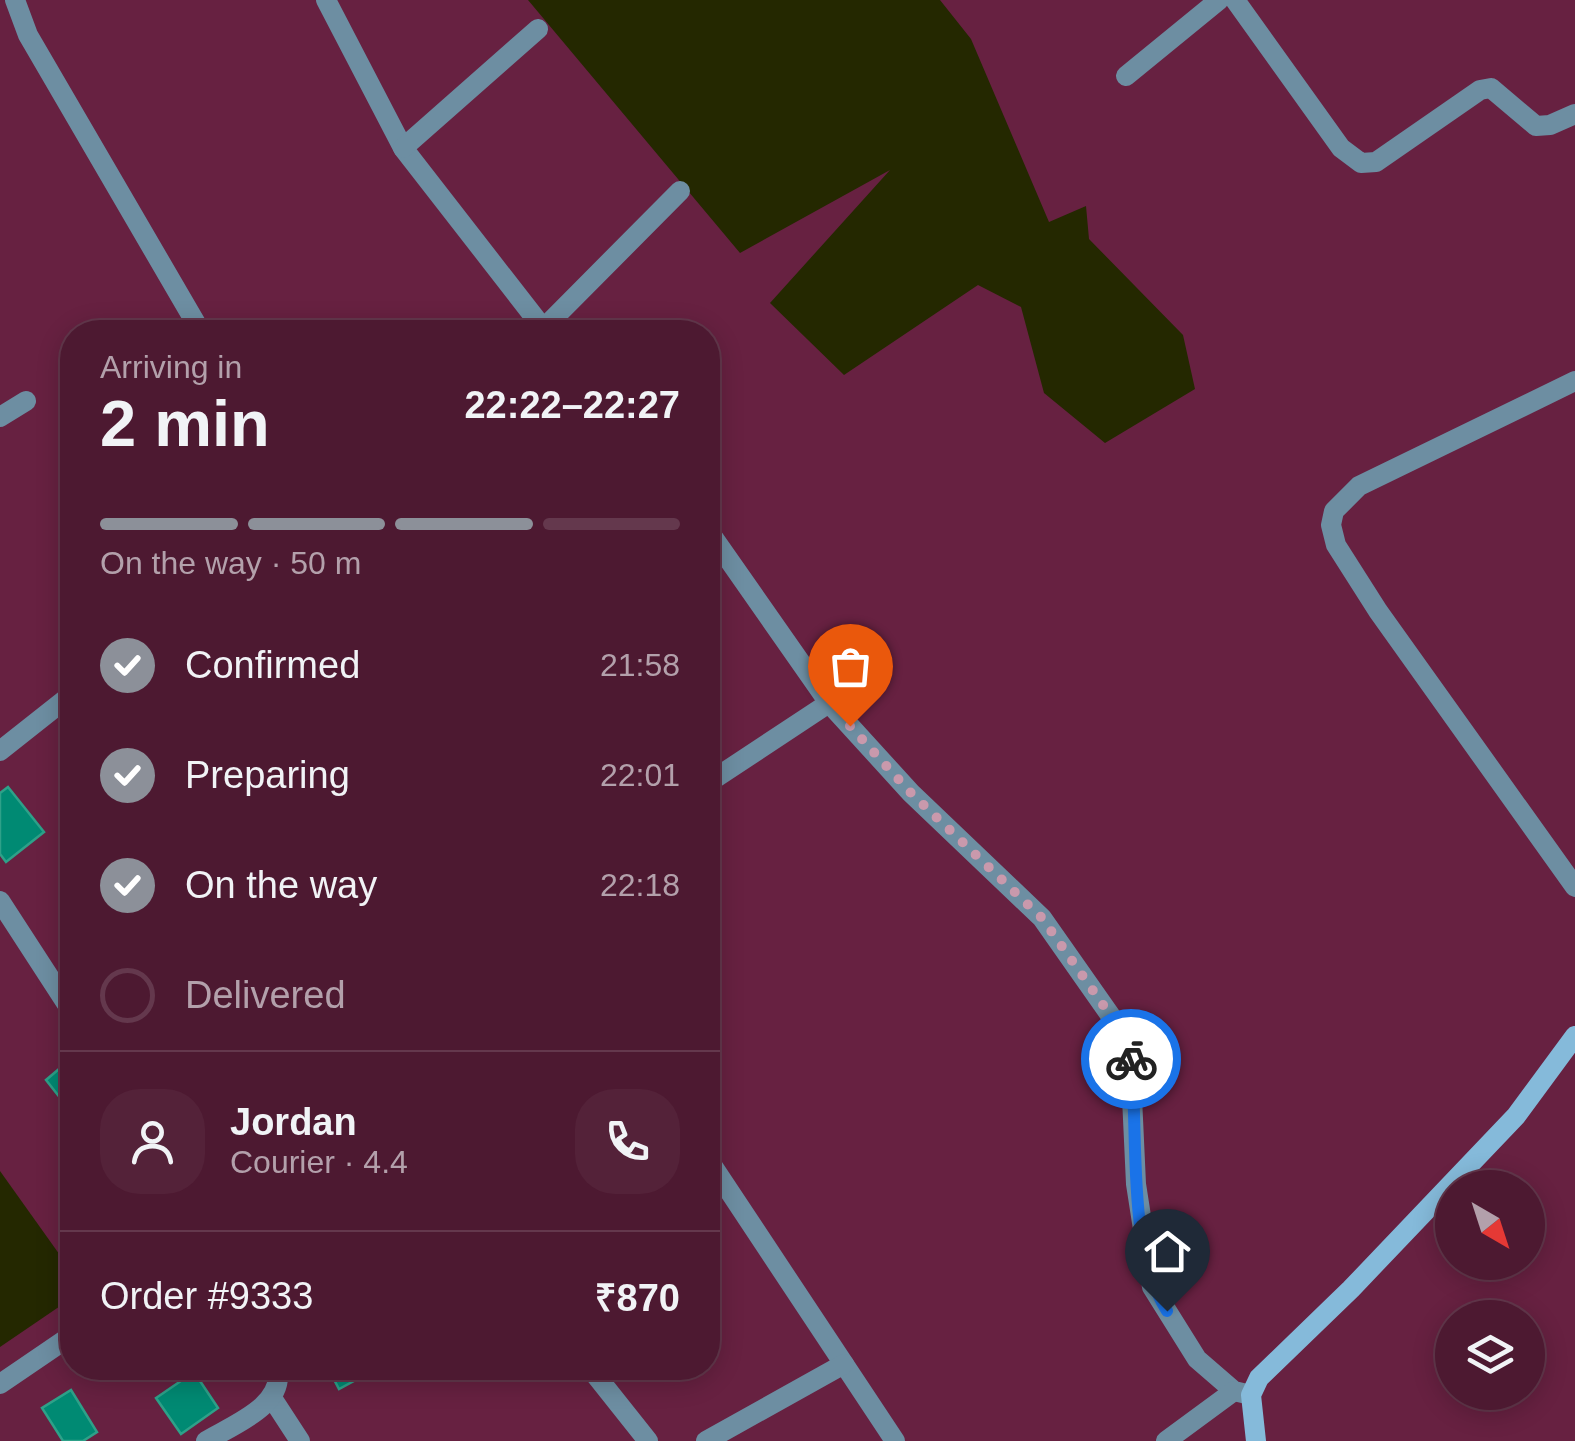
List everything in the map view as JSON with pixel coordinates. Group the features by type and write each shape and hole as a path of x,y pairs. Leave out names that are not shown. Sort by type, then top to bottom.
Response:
{"main road":[{"path":"1256,1441 1242,1393 1351,1289 1516,1116 1575,1036"}],"street":[{"path":"15,0 28,34 193,320"},
{"path":"326,0 403,148 534,320"},
{"path":"1126,76 1219,0"},
{"path":"1235,0 1341,148 1361,164 1376,162 1480,90 1491,88 1536,126 1550,126 1575,114"},
{"path":"403,148 538,29"},
{"path":"555,320 680,191"},
{"path":"1575,380 1359,486 1334,511 1331,525 1336,545 1378,610 1575,887"},
{"path":"0,417 26,401"},
{"path":"720,547 829,704 911,793 1042,918 1115,1022 1130,1054 1136,1184 1152,1287 1197,1359 1242,1393 1166,1441"},
{"path":"0,751 60,704"},
{"path":"720,775 829,704"},
{"path":"0,901 60,994"},
{"path":"720,1176 895,1441"},
{"path":"0,1384 60,1343"},
{"path":"706,1441 844,1364"},
{"path":"206,1441 272,1398 280,1380"},
{"path":"600,1380 648,1441"},
{"path":"272,1398 300,1441"}],"shaded area":[{"path":"528,0 940,0 971,39 1049,222 1086,206 1089,239 1183,335 1195,389 1105,443 1044,393 1021,307 978,285 844,375 770,303 890,170 740,253"},
{"path":"0,1171 60,1255 60,1306 0,1347"}],"building":[{"path":"8,787 44,832 6,862 0,854 0,793"},
{"path":"60,1068 60,1098 46,1080"},
{"path":"182,1380 199,1380 218,1408 181,1434 156,1398"},
{"path":"334,1380 356,1380 339,1389"},
{"path":"71,1390 97,1432 83,1441 63,1441 42,1408"}],"way so far":[{"path":"850,726 911,793 1042,918 1115,1022 1131,1059"}],"route":[{"path":"1131,1059 1136,1184 1152,1287 1167,1311"}]}
